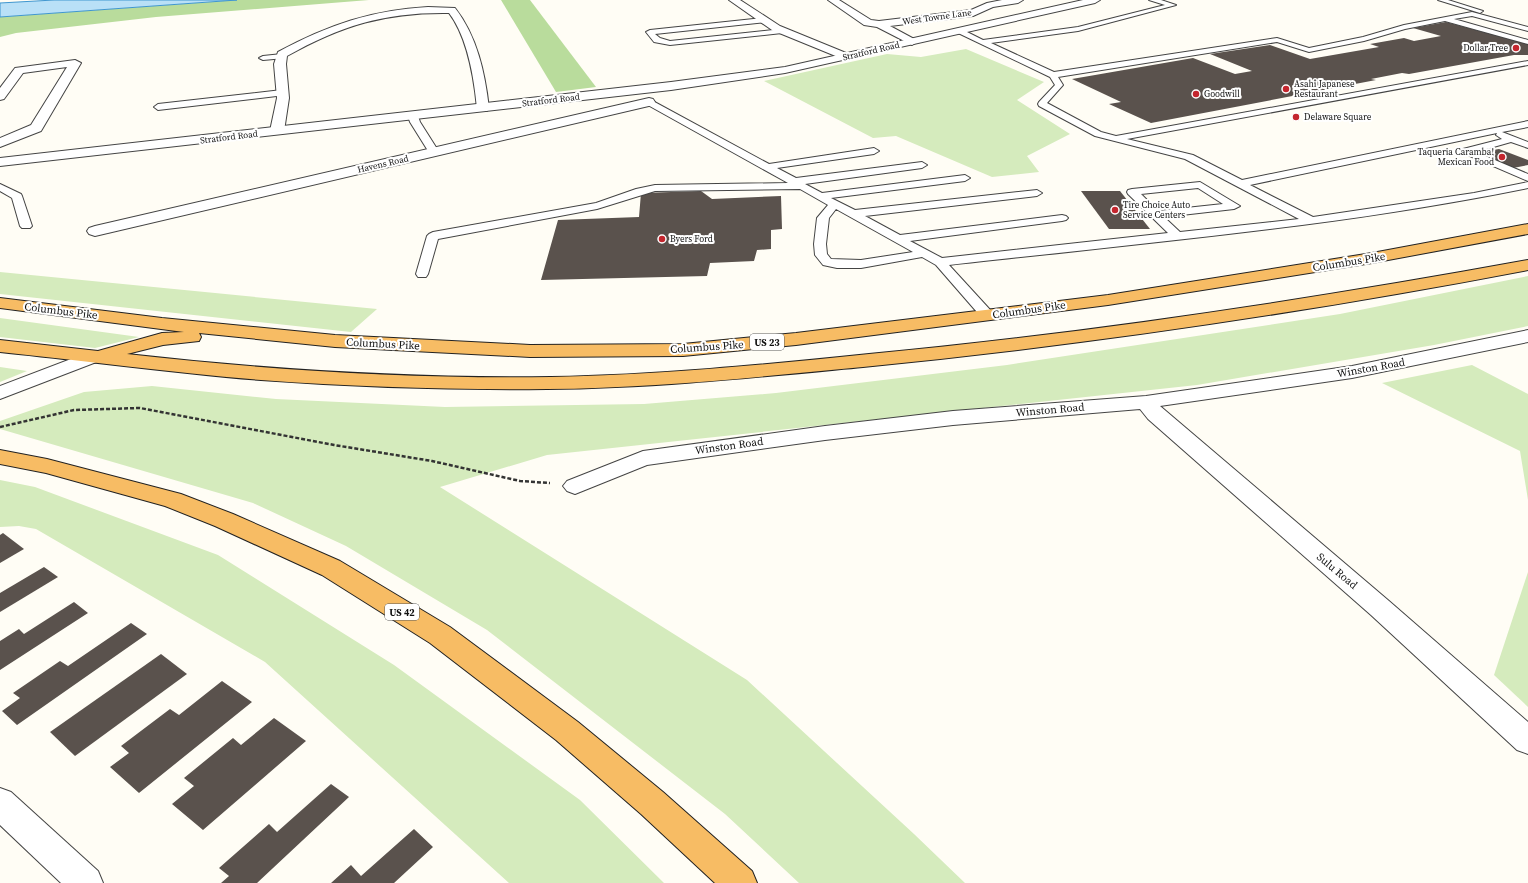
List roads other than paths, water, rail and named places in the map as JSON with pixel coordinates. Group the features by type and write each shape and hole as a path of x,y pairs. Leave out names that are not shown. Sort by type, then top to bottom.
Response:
{"highway":[{"name":"Columbus Pike","path":"0,303 249,333 387,344 530,351 683,350 796,339 988,316 1218,283 1372,258 1528,229"},
{"path":"0,346 262,374 420,382 547,383 624,380 944,354 1143,330 1428,284 1528,265"},
{"path":"92,357 162,339 249,333"},
{"name":"US 42","path":"0,457 47,466 173,500 224,520 331,568 440,635 567,731 652,803 740,883"}],"street":[{"path":"734,0 782,31 847,57"},
{"name":"West Towne Lane","path":"833,0 868,23 879,24 973,13 990,4 1018,0"},
{"name":"Stratford Road","path":"0,162 630,91 785,70 1091,0"},
{"path":"277,131 282,93 280,64 282,56 308,39 334,28 372,16 410,11 452,10 461,22 467,38 480,80 483,108"},
{"name":"West Towne Lane","path":"879,24 912,42"},
{"path":"0,96 19,70 75,63 36,128 0,144"},
{"path":"630,91 649,102"},
{"name":"Havens Road","path":"95,231 649,102"},
{"name":"Winston Road","path":"575,486 643,458 825,433 953,418 1146,402 1352,372 1528,336"},
{"path":"0,393 92,357"},
{"name":"Sulu Road","path":"1146,402 1154,414 1181,438 1380,608 1528,741"},
{"path":"0,803 86,883"}],"lane":[{"path":"983,42 1078,29 1173,5 1152,0"},
{"path":"1441,0 1528,24"},
{"path":"1053,75 1277,40 1309,50 1364,39 1404,27 1472,14 1528,29"},
{"path":"1445,19 1528,42"},
{"path":"763,20 650,32 657,40 670,43 782,31"},
{"path":"958,31 1053,75 1059,85 1042,104 1098,134 1189,157 1311,221"},
{"path":"263,58 282,56"},
{"path":"1115,138 1528,63"},
{"path":"158,107 282,93"},
{"path":"649,102 940,262 988,316"},
{"path":"413,116 415,122 434,152"},
{"path":"1240,184 1528,124"},
{"path":"1491,132 1528,145"},
{"path":"1512,139 1467,151 1528,178"},
{"path":"766,167 874,150"},
{"path":"422,274 433,236 598,205 628,196 635,192 655,188 796,184 922,164"},
{"path":"820,196 965,178"},
{"path":"1156,215 1234,206 1200,185 1132,192 1176,235"},
{"path":"940,262 1311,221 1474,196 1528,185"},
{"path":"0,188 17,196 26,226"},
{"path":"853,214 1037,193"},
{"path":"834,204 823,218 820,244 821,255 827,262 841,265 865,263 924,253"},
{"path":"898,239 1062,218"}],"water":[{"path":"54,0 237,0 0,17 0,3"}],"place":[{"name":"Dollar Tree","path":"1516,48"},
{"name":"Asahi Japanese Restaurant","path":"1286,89"},
{"name":"Goodwill","path":"1196,94"},
{"name":"Delaware Square","path":"1296,117"},
{"name":"Taqueria Caramba! Mexican Food","path":"1502,157"},
{"name":"Tire Choice Auto Service Centers","path":"1115,210"},
{"name":"Byers Ford","path":"662,239"}]}
